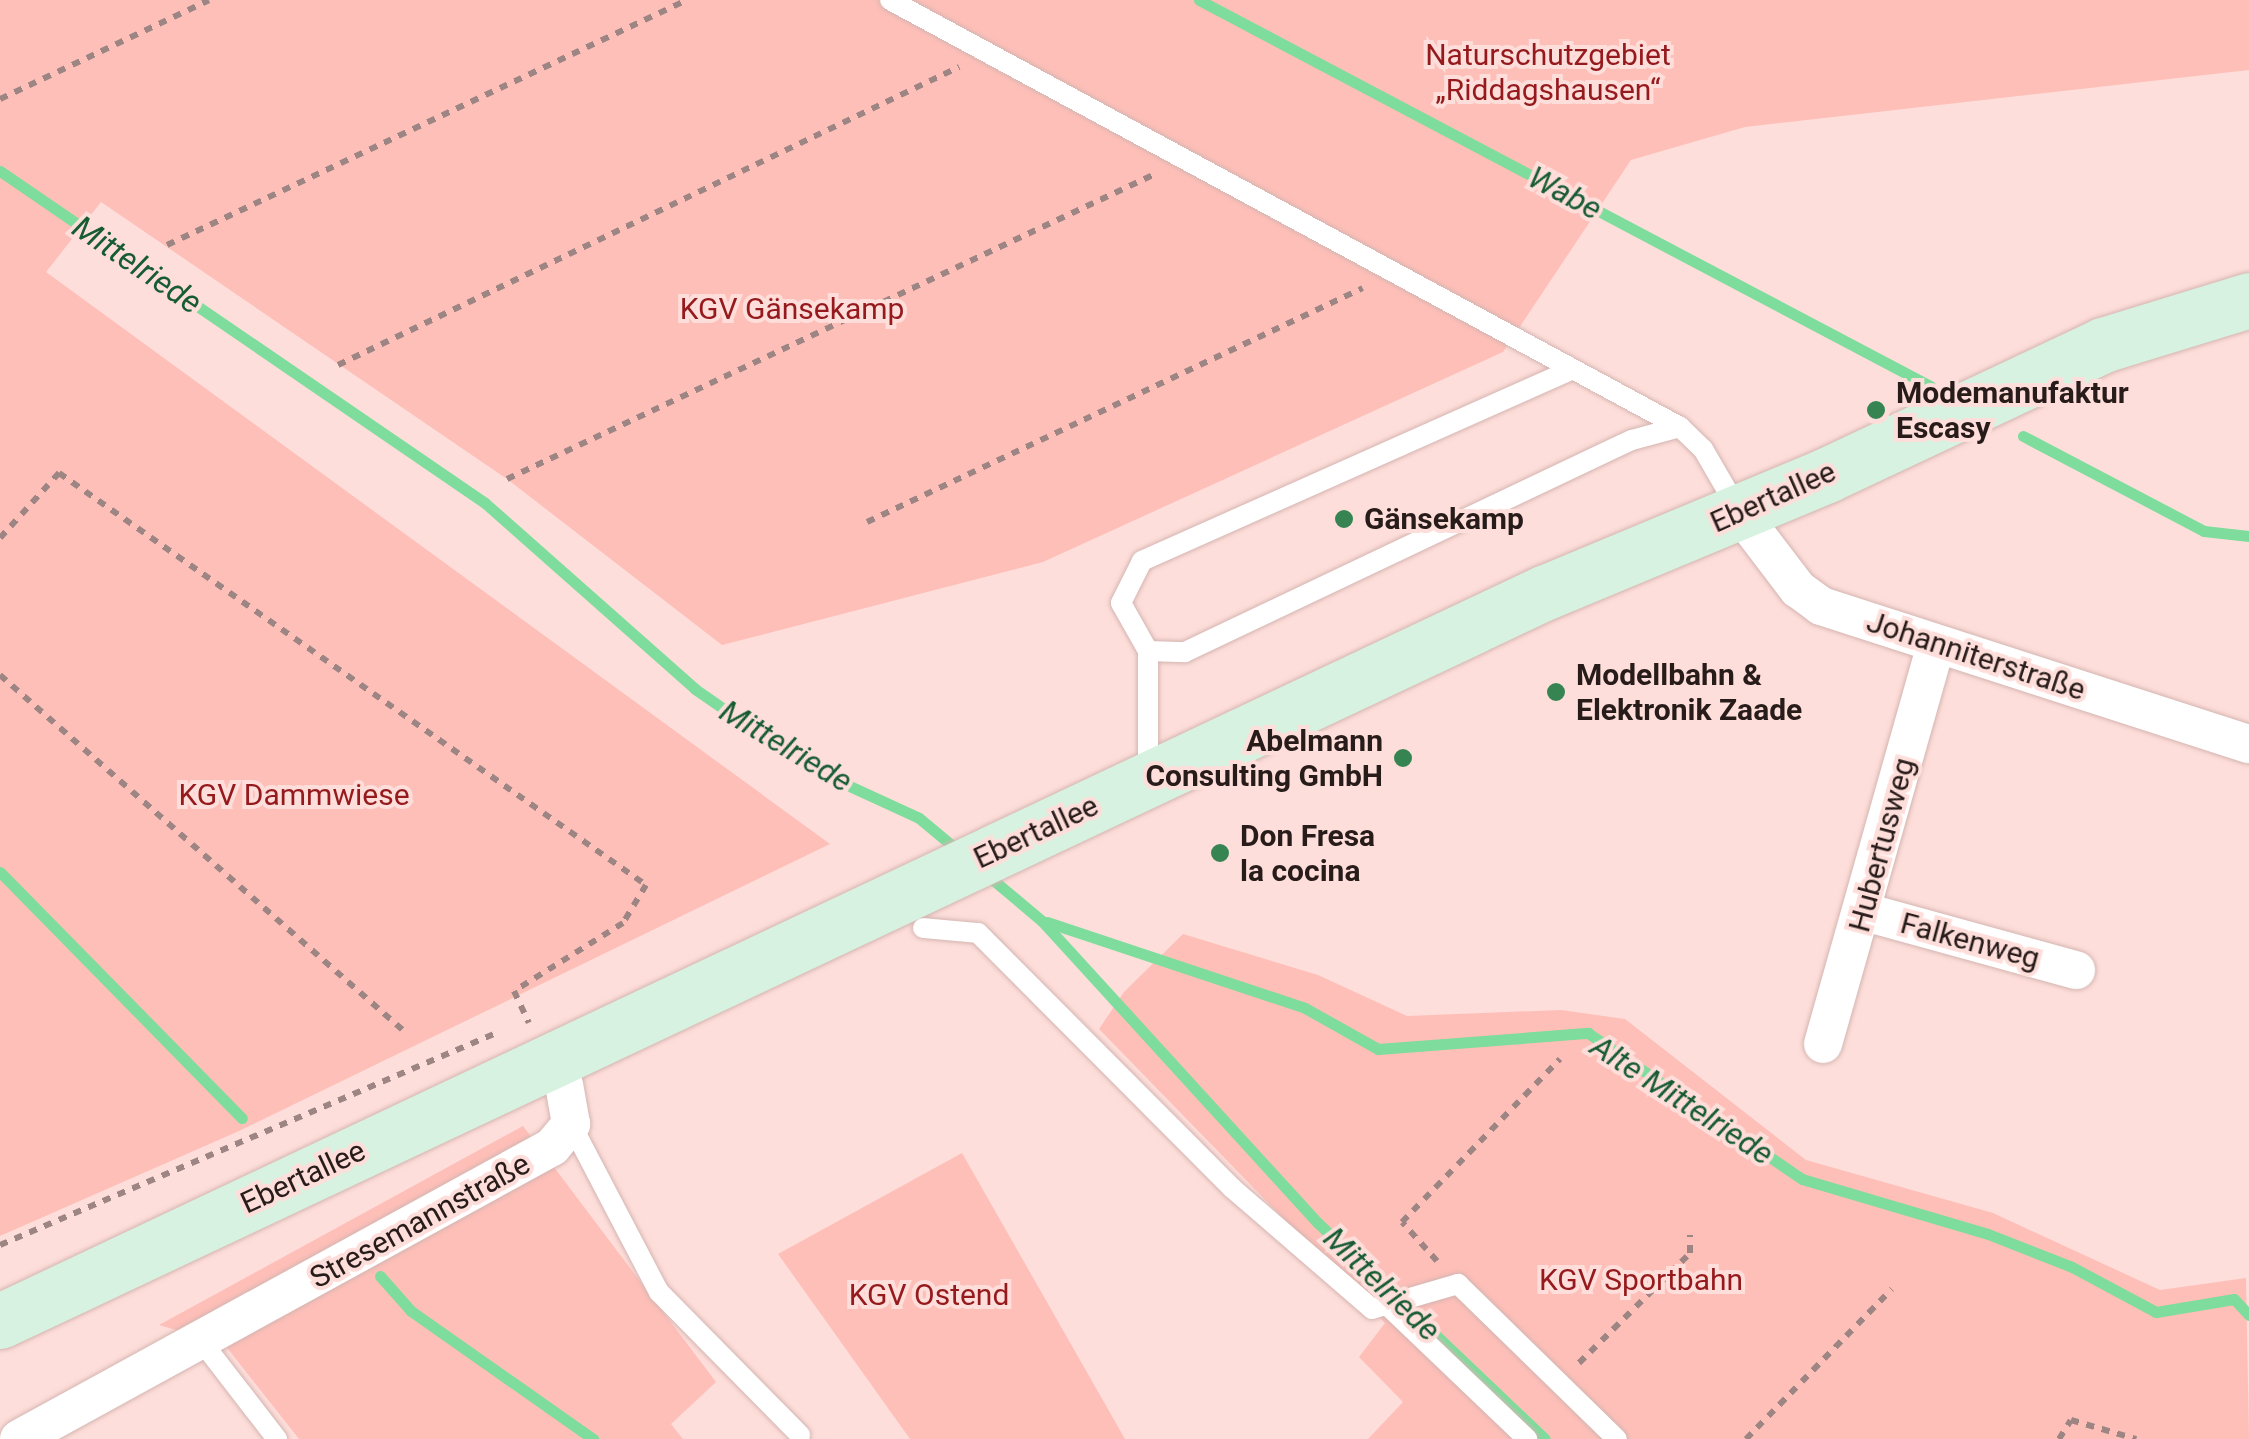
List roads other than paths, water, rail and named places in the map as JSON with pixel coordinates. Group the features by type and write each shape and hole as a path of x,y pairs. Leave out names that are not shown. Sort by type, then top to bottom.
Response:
{"main road":[{"name":"Ebertallee","path":"0,1321 527,1040 930,903 1003,847 1546,592 1740,512 2104,346 2249,300"}],"street":[{"name":"Johanniterstraße","path":"1740,512 1798,589 1821,606 2249,744"},
{"name":"Hubertusweg","path":"1822,1044 1865,912 1936,645"},
{"name":"Falkenweg","path":"1865,912 2076,970"},
{"path":"527,1040 564,1086 572,1124"},
{"name":"Stresemannstraße","path":"19,1439 202,1342 552,1146 572,1124"}],"lane":[{"path":"890,0 1680,427 1703,450 1740,512"},
{"path":"1148,780 1148,651 1121,603 1142,562 1570,370"},
{"path":"1148,651 1185,652 1632,440 1680,427"},
{"path":"930,903 978,933 1232,1188 1372,1310 1458,1284 1617,1439"},
{"path":"572,1124 659,1292 800,1435"},
{"path":"1386,1305 1527,1439"},
{"path":"202,1342 278,1439"}],"waterway":[{"name":"Wabe","path":"1199,0 1930,386"},
{"name":"Mittelriede","path":"0,171 485,503 695,689 806,766 919,818 961,853"},
{"name":"Wabe","path":"2023,436 2204,531 2249,536"},
{"path":"0,872 242,1118"},
{"name":"Mittelriede","path":"986,874 1042,921 1318,1223 1545,1439"},
{"name":"Alte Mittelriede","path":"1047,922 1305,1008 1378,1049 1588,1033 1802,1179 1988,1234 2072,1267 2156,1312 2234,1299 2249,1315"},
{"path":"380,1276 411,1311 593,1439"}],"place":[{"name":"Modemanufaktur Escasy","path":"1876,410"},
{"name":"Gänsekamp","path":"1344,519"},
{"name":"Modellbahn & Elektronik Zaade","path":"1556,692"},
{"name":"Abelmann Consulting GmbH","path":"1403,758"},
{"name":"Don Fresa la cocina","path":"1220,853"}],"park label":[{"name":"Naturschutzgebiet „Riddagshausen“","path":"1548,72"},
{"name":"KGV Gänsekamp","path":"792,309"},
{"name":"KGV Dammwiese","path":"294,795"},
{"name":"KGV Sportbahn","path":"1641,1280"},
{"name":"KGV Ostend","path":"929,1295"}]}
